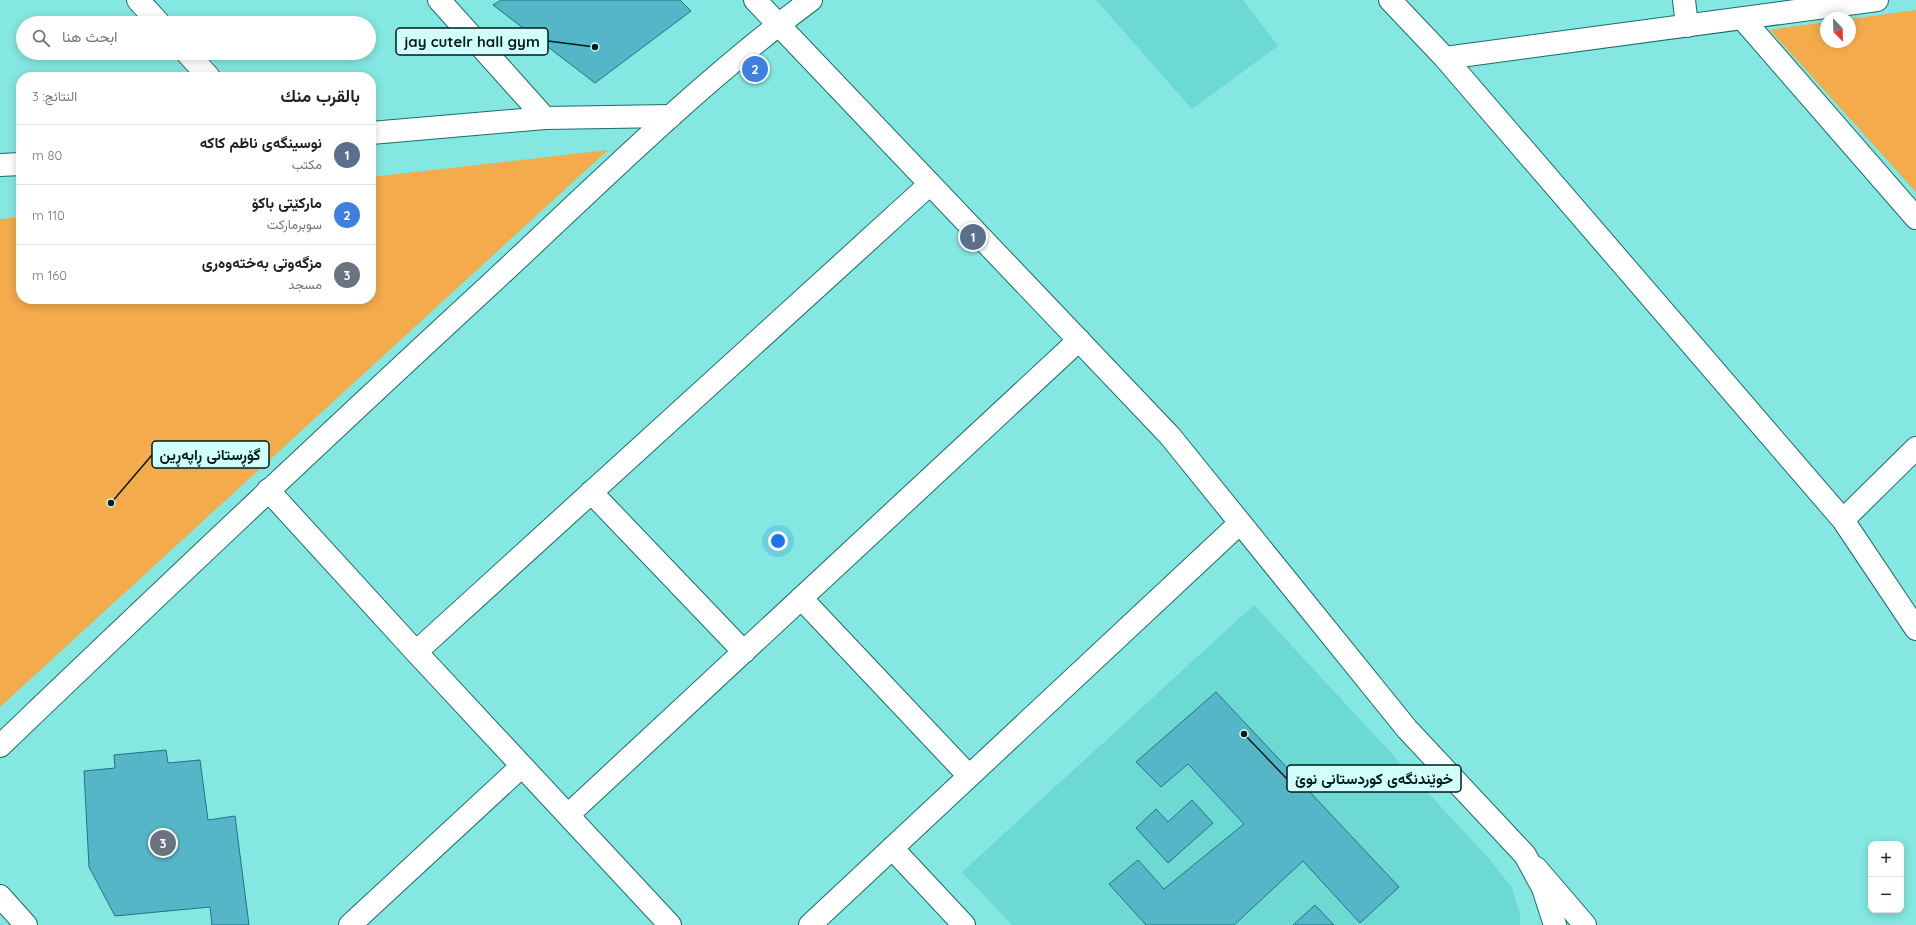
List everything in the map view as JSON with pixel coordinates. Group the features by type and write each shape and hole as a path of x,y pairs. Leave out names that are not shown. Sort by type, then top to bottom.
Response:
{"street":[{"path":"138,0 153,16"},
{"path":"439,0 545,118"},
{"path":"755,0 1170,436 1407,729 1525,855 1585,925"},
{"path":"0,746 268,490 671,116 778,24 810,0"},
{"path":"1390,0 1445,58 1843,520 1916,629"},
{"path":"1684,0 1687,26"},
{"path":"1445,58 1877,0"},
{"path":"1742,18 1916,218"},
{"path":"193,60 204,72"},
{"path":"376,133 545,118 671,116"},
{"path":"0,165 16,164"},
{"path":"416,652 930,184"},
{"path":"568,816 1079,340"},
{"path":"1843,520 1916,448"},
{"path":"268,490 416,652 670,925"},
{"path":"591,492 744,652"},
{"path":"810,925 1240,523"},
{"path":"801,598 969,776"},
{"path":"352,924 522,766"},
{"path":"892,848 964,925"},
{"path":"1525,855 1543,888 1555,925"},
{"path":"0,896 26,925"}],"shaded area":[{"path":"1096,0 1243,0 1278,46 1192,109"},
{"path":"1916,10 1916,192 1770,30 1820,23 1820,48 1856,48 1856,18"},
{"path":"608,150 0,707 0,219 16,217 16,304 376,304 376,176"},
{"path":"1254,605 1492,862 1512,888 1520,915 1520,925 1012,925 962,872"}],"building":[{"path":"501,0 680,0 691,11 595,83 493,5"},
{"path":"1216,692 1399,887 1360,923 1303,861 1234,925 1146,925 1109,884 1138,860 1164,889 1244,824 1188,764 1161,787 1136,762"},
{"path":"166,750 168,763 200,760 208,820 235,816 249,925 212,925 210,907 115,916 89,867 84,771 115,768 114,755"},
{"path":"1192,800 1213,823 1168,863 1136,828 1156,809 1168,822"},
{"path":"1315,905 1334,925 1293,925"}],"place":[{"name":"jay cutelr hall gym","path":"595,47"},
{"name":"مارکێتی باکۆ","path":"755,69"},
{"name":"نوسینگەی ناظم کاکە","path":"973,237"},
{"name":"گۆڕستانی ڕاپەڕین","path":"111,503"},
{"name":"خوێندنگەی کوردستانی نوێ","path":"1244,734"},
{"name":"مزگەوتی بەختەوەری","path":"163,843"}]}
